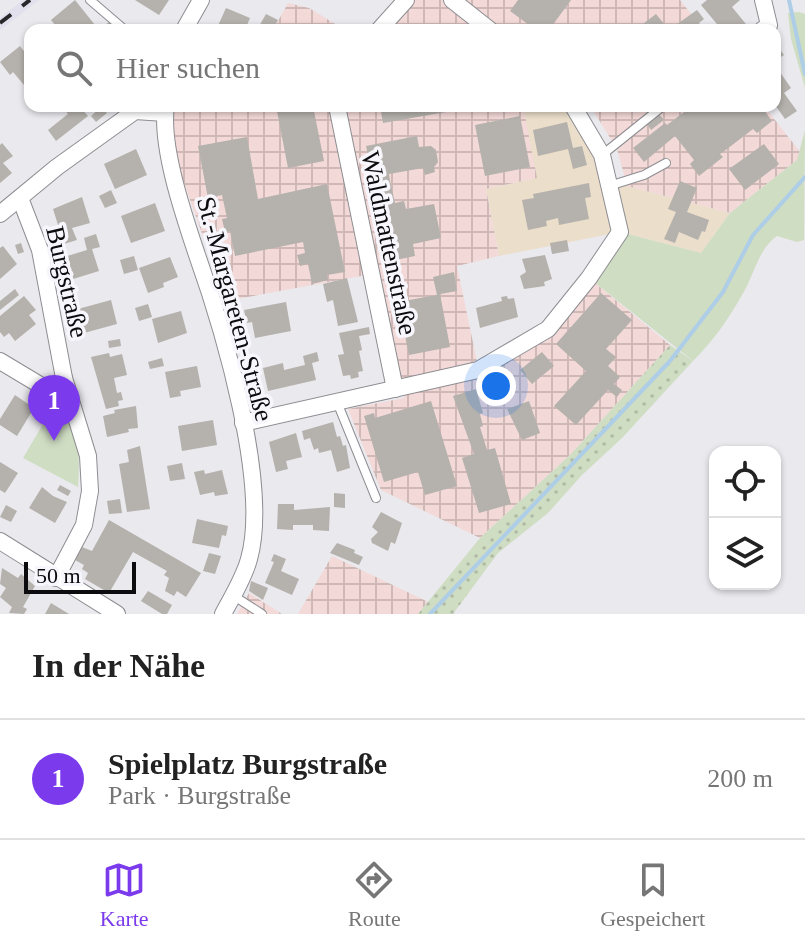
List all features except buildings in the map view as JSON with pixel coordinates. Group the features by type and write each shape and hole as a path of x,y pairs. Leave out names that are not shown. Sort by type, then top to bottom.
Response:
{"street":[{"path":"187,24 201,0"},
{"path":"384,24 406,0"},
{"path":"452,0 482,24"},
{"path":"763,0 769,24"},
{"path":"0,214 57,167 134,112"},
{"name":"St.-Margareten-Straße","path":"166,112 169,152 182,211 214,303 243,423 253,485 254,521 249,559 223,614"},
{"name":"Waldmattenstraße","path":"338,112 395,389"},
{"path":"243,423 478,370 548,329 589,278 620,232 602,155 577,112"},
{"name":"Burgstraße","path":"20,198 40,250 64,378 88,456 90,491 84,525 56,578"},
{"name":"Burgstraße","path":"0,361 45,388 56,387 64,378"},
{"path":"0,541 117,614"}],"lane":[{"path":"90,0 118,24"},
{"path":"602,155 656,112"},
{"path":"609,186 644,175 666,163"},
{"path":"337,402 376,498"},
{"path":"233,595 262,614"}],"shaded area":[{"path":"23,0 39,0 0,30 0,18"},
{"path":"406,0 680,0 699,24 384,24"},
{"path":"288,3 309,8 335,24 276,24"},
{"path":"166,112 524,112 537,178 486,189 499,256 457,266 480,376 511,361 562,324 589,278 670,345 570,455 480,538 381,490 348,409 404,398 378,273 226,301 183,180 169,152"},
{"path":"524,112 571,112 587,136 606,185 627,186 730,213 701,253 620,232 499,256 486,189 536,178"},
{"path":"594,112 769,112 801,153 797,160 730,213 627,186 617,149"},
{"path":"332,556 428,602 418,614 298,614"},
{"path":"249,593 282,614 237,614"}],"green space":[{"path":"788,13 805,14 805,88 791,39"},
{"path":"805,130 804,240 797,242 777,236 771,241 731,313 693,361 589,278 620,232 701,253 730,213 797,160"},
{"path":"670,345 693,361 622,438 582,475 548,513 498,553 453,614 418,614 480,538 570,455"},
{"path":"53,407 69,422 74,432 79,465 78,487 23,458"}],"waterway":[{"path":"789,0 805,74"},
{"path":"430,614 670,361 723,292 753,235 805,177"}],"railway":[{"path":"0,23 30,0"}],"place":[{"name":"Spielplatz Burgstraße","path":"54,441"}]}
